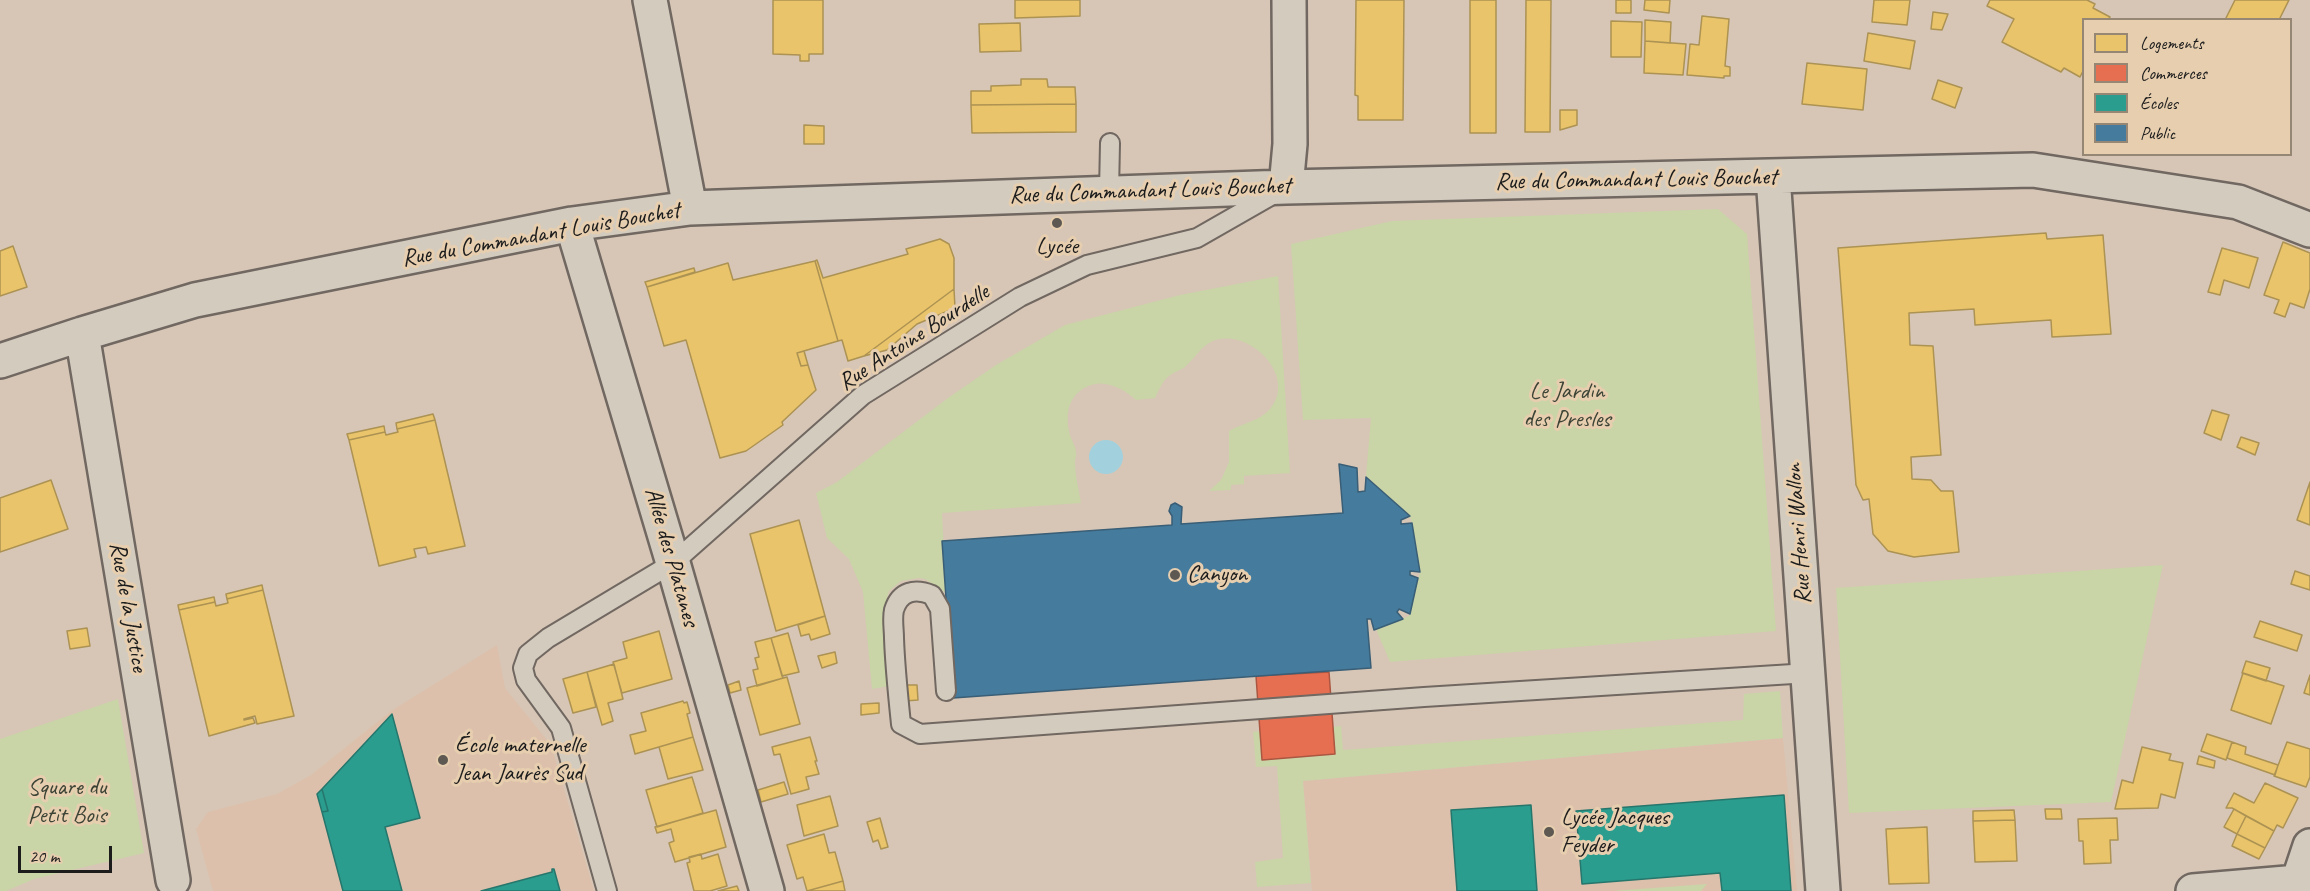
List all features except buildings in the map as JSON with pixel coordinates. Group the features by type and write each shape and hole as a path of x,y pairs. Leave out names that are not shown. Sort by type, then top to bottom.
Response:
{"street":[{"path":"650,0 690,208"},
{"path":"1286,187 1290,144 1289,0"},
{"name":"Rue du Commandant Louis Bouchet","path":"0,361 195,300 572,224 690,208 1286,187 2041,171 2238,202 2310,230"},
{"name":"Rue Henri Wallon","path":"1773,176 1823,891"},
{"name":"Allée des Platanes","path":"572,224 673,563 767,891"},
{"name":"Rue de la Justice","path":"82,334 173,880"},
{"path":"2193,891 2298,882 2310,846"}],"lane":[{"path":"1109,192 1110,143"},
{"name":"Rue Antoine Bourdelle","path":"607,891 561,728 526,680 523,668 528,654 548,638 673,563 863,396 1020,297 1087,265 1197,238 1286,187"},
{"path":"946,691 940,609 932,596 916,591 908,592 901,597 893,613 901,724 920,734 1424,697 1809,673"}],"shaded area":[{"name":"École maternelle Jean Jaurès Sud","path":"497,645 505,688 551,745 594,891 213,891 196,829 208,812 277,794 311,775 391,711"},
{"name":"Lycée Jacques Feyder","path":"1783,738 1797,891 1312,891 1303,781"}],"green space":[{"name":"Le Jardin des Presles","path":"1718,209 1747,234 1776,631 1390,662 1376,629 1409,616 1420,572 1411,519 1366,476 1371,418 1303,420 1291,244 1392,221"},
{"path":"1278,276 1290,473 1244,476 1244,484 1231,485 1231,490 1209,491 1221,480 1229,462 1229,431 1266,413 1277,396 1278,382 1274,369 1266,357 1241,341 1227,339 1209,343 1184,367 1167,378 1155,398 1136,400 1123,390 1100,383 1086,387 1074,397 1068,411 1068,427 1076,451 1075,462 1081,503 942,513 946,593 925,579 919,578 901,581 889,591 884,610 889,686 872,689 863,592 849,559 827,538 816,493 837,482 948,398 996,365 1065,325 1180,295"},
{"path":"2163,565 2111,802 1849,813 1836,588"},
{"path":"1780,691 1783,738 1303,781 1311,883 1257,887 1255,862 1283,858 1277,766 1256,767 1253,732 1260,731 1262,760 1334,754 1333,727 1341,726 1343,750 1743,720 1744,694"},
{"name":"Square du Petit Bois","path":"118,699 144,853 34,879 6,891 0,891 0,739"},
{"path":"1707,884 1701,891 1612,891"}],"water":[{"path":"1106,440 1118,445 1123,457 1118,469 1106,474 1094,469 1089,457 1094,445"}],"place":[{"name":"Lycée","path":"1057,223"},
{"name":"Canyon","path":"1175,575"},
{"name":"École maternelle Jean Jaurès Sud","path":"443,760"},
{"name":"Lycée Jacques Feyder","path":"1549,832"}]}
